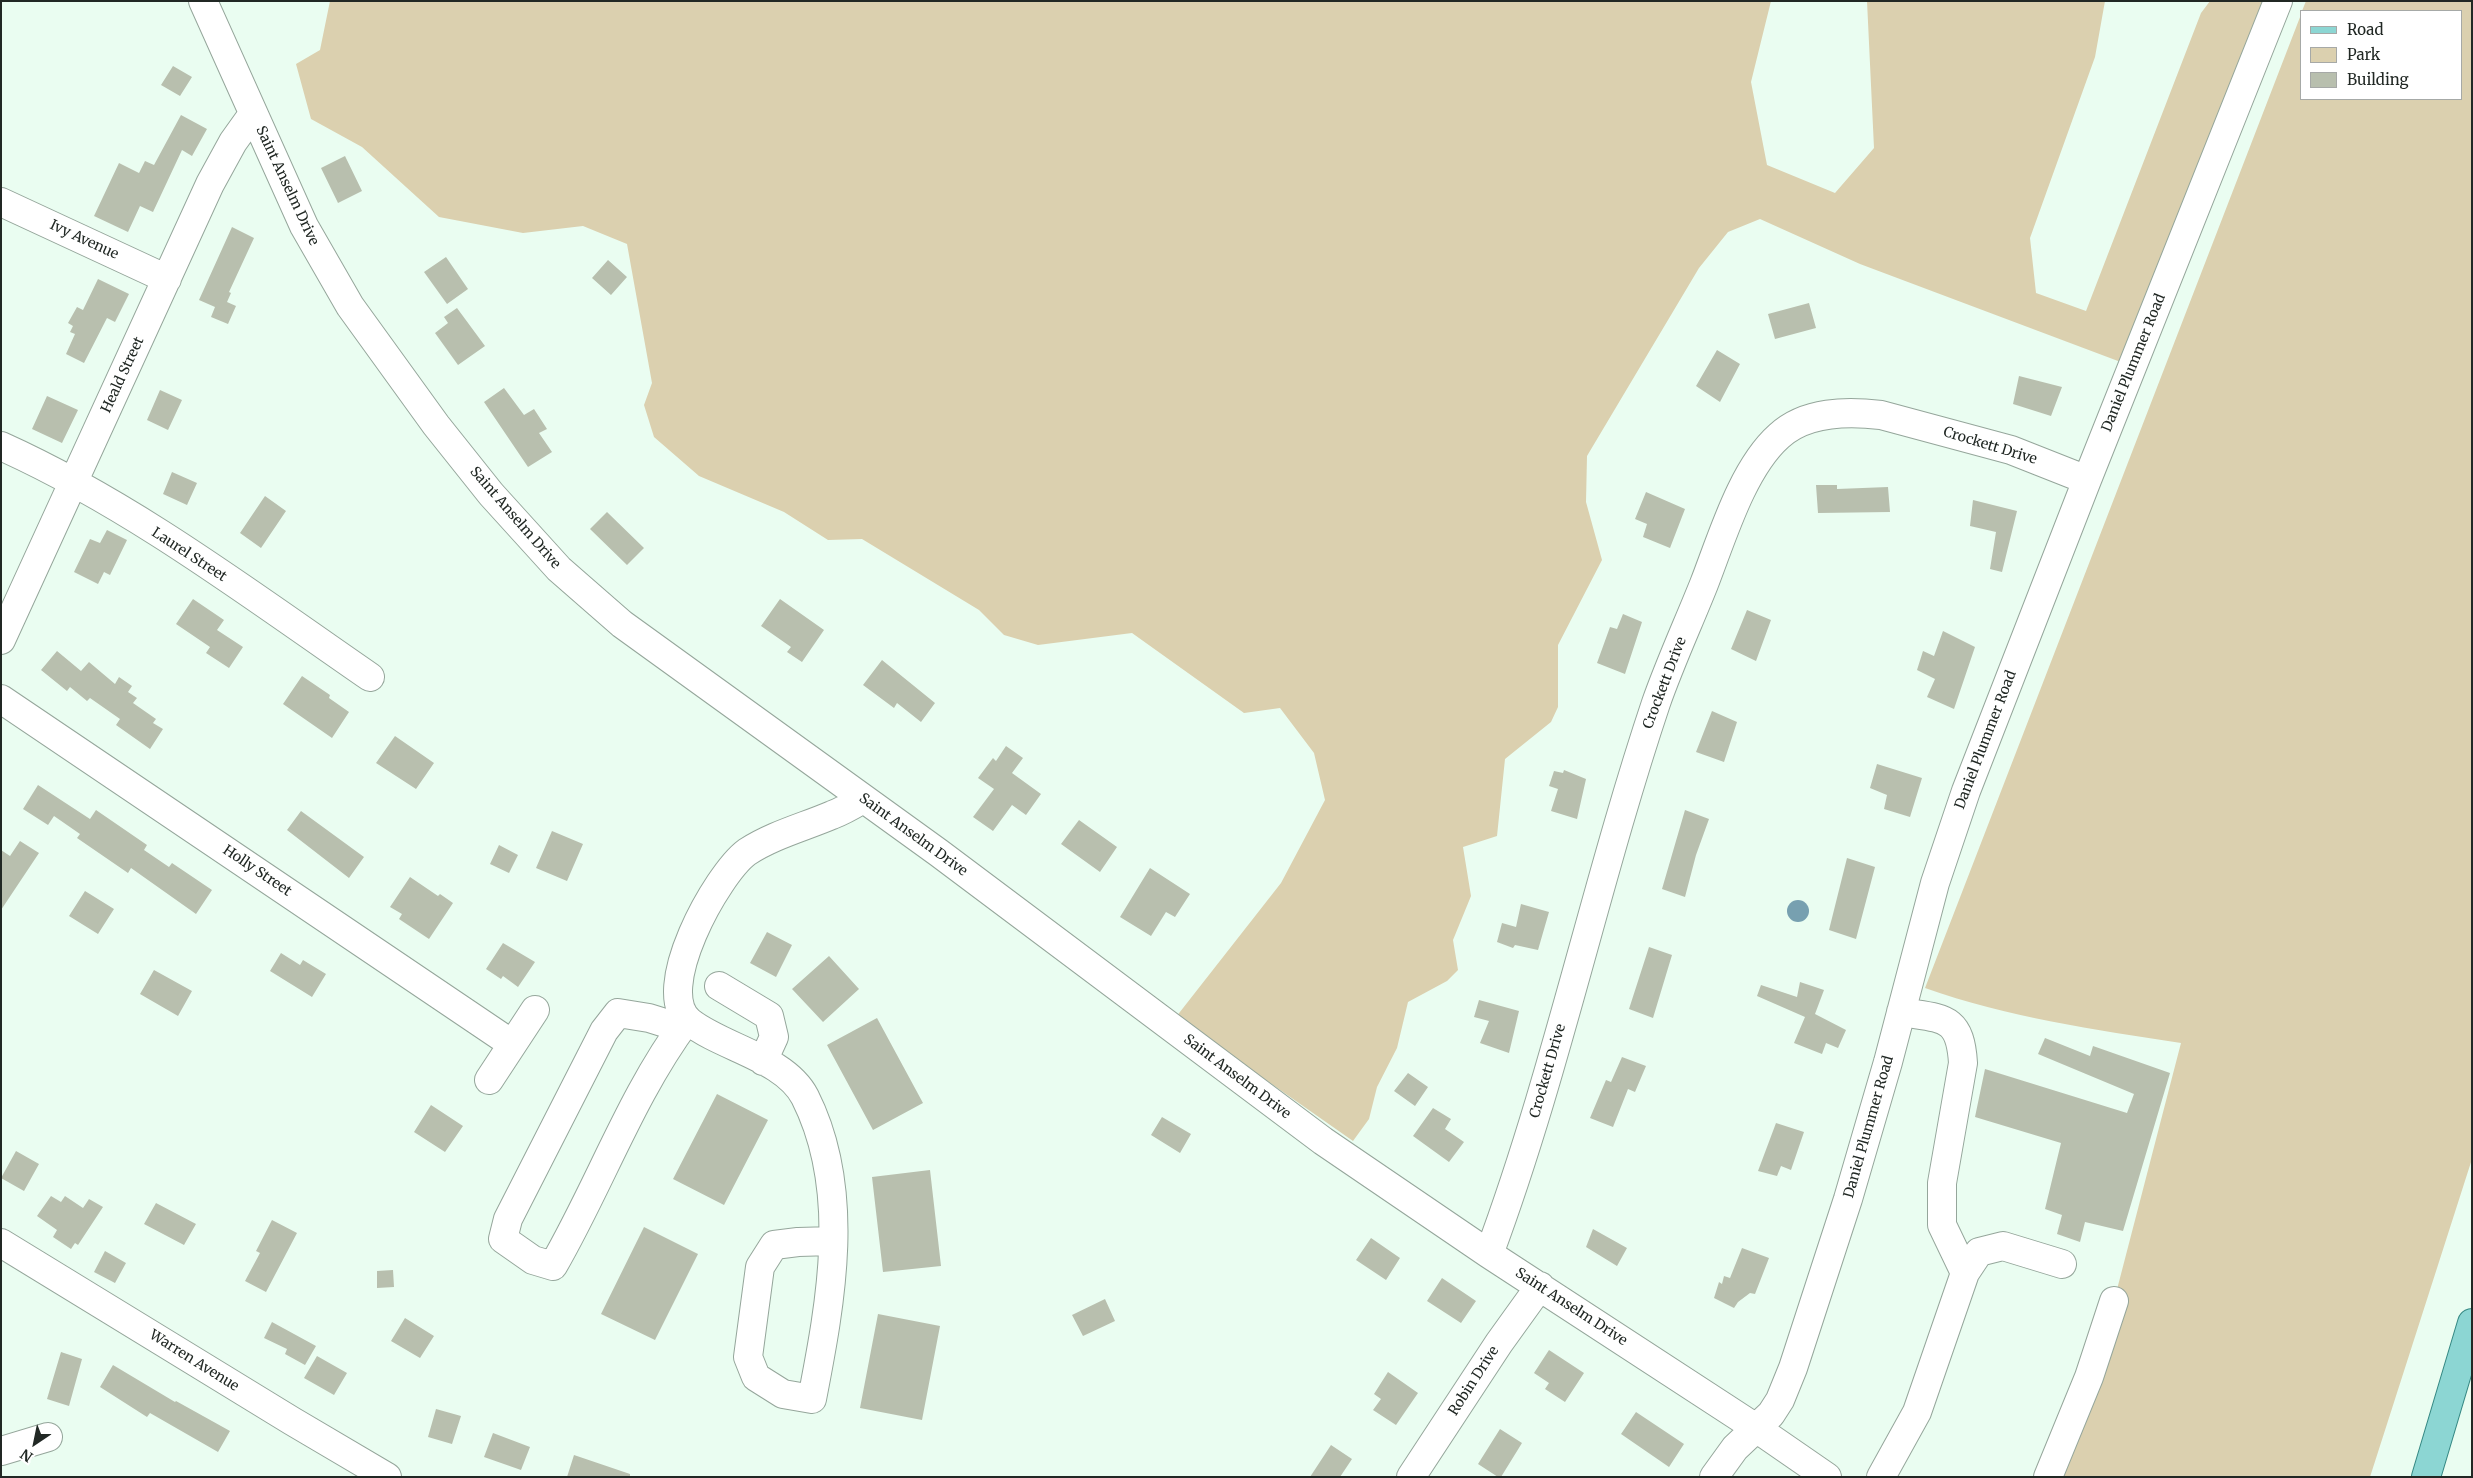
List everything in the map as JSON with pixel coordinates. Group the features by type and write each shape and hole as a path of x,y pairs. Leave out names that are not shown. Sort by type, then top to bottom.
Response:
{"main road":[{"path":"2426,1477 2472,1323"}],"street":[{"name":"Saint Anselm Drive","path":"203,1 304,226 350,306 436,425 522,531 559,569 622,624 954,864 1316,1136 1489,1254 1828,1477"},
{"name":"Daniel Plummer Road","path":"1714,1477 1735,1448 1756,1428 1780,1400 1802,1343 1853,1180 1901,1012 1935,883 1966,792 2086,480 2278,1"},
{"name":"Heald Street","path":"1,640 210,184 233,142 253,114"},
{"name":"Ivy Avenue","path":"1,202 167,279"},
{"name":"Crockett Drive","path":"1489,1254 1519,1168 1657,700 1734,511 1751,472 1762,454 1781,434 1802,422 1824,415 1848,412 1881,415 2011,450 2086,480"},
{"name":"Laurel Street","path":"1,446 75,481 238,587 370,677"},
{"name":"Holly Street","path":"1,699 512,1044"},
{"path":"832,1242 798,1242 774,1246 760,1267 748,1356 756,1377 783,1394 812,1399 828,1320 832,1283 832,1242 828,1161 817,1123 803,1094 791,1078 763,1061 684,1024 618,1013 604,1031 508,1219 503,1239 533,1260 553,1266 580,1218 652,1073 684,1024 679,1000 679,977 684,957 705,909 725,874 735,862 767,841 834,815 863,799"},
{"path":"719,986 768,1016 774,1037 763,1061"},
{"path":"489,1080 535,1010"},
{"path":"1901,1012 1931,1017 1948,1024 1958,1032 1962,1045 1963,1063 1942,1183 1942,1225 1965,1273"},
{"name":"Warren Avenue","path":"1,1243 387,1477"},
{"path":"1881,1477 1917,1412 1965,1273 1979,1252 2004,1246 2062,1264"},
{"name":"Robin Drive","path":"1411,1477 1499,1344 1540,1286"},
{"path":"2048,1477 2089,1377 2114,1301"},
{"path":"1,1452 48,1437"}],"green space":[{"path":"330,1 1771,1 1751,82 1767,165 1835,193 1874,148 1867,1 2105,1 2095,57 2030,238 2036,293 2086,311 2201,13 2210,1 2278,1 2126,364 1860,264 1760,219 1728,232 1699,268 1587,456 1586,502 1602,560 1558,645 1558,707 1551,722 1505,759 1497,836 1463,847 1471,896 1453,940 1458,970 1447,981 1408,1002 1397,1048 1377,1087 1369,1119 1353,1141 1176,1017 1281,883 1325,800 1314,753 1280,708 1244,713 1132,633 1038,645 1004,635 979,610 862,539 828,540 784,512 699,476 654,437 644,405 652,383 627,244 583,226 523,233 439,217 362,147 311,119 296,64 320,50"},
{"path":"2306,1 2472,1 2472,1159 2370,1477 2061,1477 2114,1301 2181,1043 2084,1028 2019,1015 1925,988 2300,17 2300,100 2463,100 2463,10 2302,10"}],"water":[{"path":"1798,900 1806,903 1809,911 1806,919 1798,922 1790,919 1787,911 1790,903"}],"building":[{"path":"173,66 192,77 180,96 161,85"},
{"path":"181,115 207,129 192,156 182,150 153,212 140,206 128,232 94,216 119,163 139,173 145,161 154,165"},
{"path":"345,156 362,191 338,203 321,168"},
{"path":"232,227 254,238 229,292 231,293 227,302 236,306 228,324 211,317 215,307 199,300"},
{"path":"446,257 468,289 447,304 424,272"},
{"path":"608,260 627,277 611,295 592,278"},
{"path":"98,279 129,294 115,322 107,318 84,363 66,354 75,334 70,332 73,326 68,323 77,307 83,310"},
{"path":"1809,303 1816,328 1775,339 1768,314"},
{"path":"457,308 485,346 458,365 435,333 448,323 444,317"},
{"path":"1717,350 1740,364 1720,402 1696,386"},
{"path":"2019,376 2062,387 2051,416 2013,404"},
{"path":"504,388 524,415 534,409 547,429 539,433 552,452 528,467 484,402"},
{"path":"160,390 182,400 168,430 147,420"},
{"path":"47,396 78,410 62,443 32,429"},
{"path":"172,472 197,483 187,505 163,494"},
{"path":"1816,485 1837,485 1837,489 1888,487 1890,512 1818,513"},
{"path":"1646,492 1685,509 1670,548 1643,537 1647,524 1635,519"},
{"path":"265,496 286,511 261,548 240,533"},
{"path":"1973,500 2017,511 2002,572 1990,569 1996,532 1970,526"},
{"path":"607,512 644,548 627,565 590,529"},
{"path":"107,530 127,540 110,575 104,572 98,584 74,572 90,539 100,543"},
{"path":"193,599 224,620 217,630 243,647 229,668 206,653 210,647 176,624"},
{"path":"780,599 824,630 802,662 787,652 791,647 761,626"},
{"path":"1747,610 1771,620 1756,661 1731,649"},
{"path":"1623,614 1642,622 1625,674 1597,663 1610,627 1617,629"},
{"path":"1943,631 1975,647 1954,709 1927,697 1935,679 1917,670 1923,651 1934,656"},
{"path":"57,651 81,671 89,662 115,684 119,677 132,686 128,692 137,698 133,703 156,719 153,723 163,729 150,749 116,725 120,719 90,698 87,701 70,687 67,691 41,670"},
{"path":"882,660 935,703 921,722 897,703 894,708 863,685"},
{"path":"302,676 330,695 329,698 349,712 332,738 283,704"},
{"path":"1712,711 1737,722 1724,762 1696,752"},
{"path":"395,736 434,763 416,789 376,763"},
{"path":"1006,746 1023,758 1012,773 1041,794 1026,815 1012,805 993,831 973,817 994,789 978,778 993,758 996,761"},
{"path":"1877,764 1922,778 1910,817 1884,809 1887,795 1870,788"},
{"path":"1564,770 1586,779 1577,819 1551,811 1558,789 1549,786 1554,771 1563,773"},
{"path":"38,785 90,819 96,810 147,845 144,850 169,867 172,863 212,890 196,914 131,868 128,873 77,838 80,834 54,816 48,825 23,809"},
{"path":"1685,810 1709,819 1696,855 1685,897 1662,889"},
{"path":"301,811 364,857 349,878 287,830"},
{"path":"1079,820 1117,847 1100,872 1061,844"},
{"path":"552,831 583,844 567,881 536,868"},
{"path":"20,841 39,853 1,910 1,850 10,856"},
{"path":"499,845 518,855 509,873 490,864"},
{"path":"1847,858 1875,867 1856,939 1829,930"},
{"path":"1150,868 1190,894 1175,917 1166,912 1151,936 1120,917"},
{"path":"410,877 438,896 440,894 453,903 429,939 399,919 402,914 390,907"},
{"path":"85,891 114,909 98,934 69,916"},
{"path":"1521,904 1549,912 1538,950 1515,945 1513,948 1497,942 1502,923 1516,927"},
{"path":"767,932 792,945 776,977 750,963"},
{"path":"503,943 535,962 518,987 503,976 501,979 486,969"},
{"path":"1649,947 1672,955 1653,1018 1629,1009"},
{"path":"281,953 300,965 303,960 326,974 312,997 270,971"},
{"path":"829,956 859,989 823,1022 792,989"},
{"path":"154,970 192,991 178,1016 140,994"},
{"path":"1800,982 1824,990 1815,1014 1846,1030 1838,1048 1826,1043 1822,1054 1794,1043 1805,1017 1757,996 1761,985 1797,997"},
{"path":"1479,1000 1519,1011 1509,1053 1480,1043 1489,1021 1474,1017"},
{"path":"877,1018 923,1103 873,1130 827,1045"},
{"path":"2045,1038 2090,1056 2093,1046 2170,1073 2123,1231 2085,1222 2080,1242 2057,1234 2062,1215 2045,1209 2061,1143 1975,1117 1985,1069 2127,1113 2134,1094 2038,1054"},
{"path":"1622,1057 1646,1066 1635,1092 1628,1089 1613,1127 1590,1118 1606,1080 1611,1082"},
{"path":"1408,1073 1428,1087 1415,1106 1394,1091"},
{"path":"717,1094 768,1120 724,1205 673,1179"},
{"path":"431,1105 463,1126 445,1152 414,1132"},
{"path":"1433,1108 1451,1119 1445,1129 1464,1142 1449,1162 1413,1136"},
{"path":"1162,1117 1191,1134 1180,1153 1151,1135"},
{"path":"1776,1123 1804,1132 1791,1170 1781,1166 1777,1176 1758,1171"},
{"path":"16,1151 39,1164 24,1191 1,1178"},
{"path":"930,1170 941,1266 883,1272 872,1177"},
{"path":"51,1196 61,1202 65,1196 83,1208 89,1199 103,1207 78,1245 75,1243 71,1249 53,1237 57,1230 37,1216"},
{"path":"156,1203 196,1224 184,1245 144,1224"},
{"path":"272,1220 297,1233 266,1292 245,1281 260,1253 256,1251"},
{"path":"644,1227 698,1254 655,1340 601,1314"},
{"path":"1593,1229 1627,1248 1617,1266 1586,1247"},
{"path":"1371,1238 1400,1258 1386,1280 1356,1260"},
{"path":"1742,1248 1769,1258 1755,1294 1750,1293 1738,1302 1734,1308 1714,1298 1719,1282 1722,1284 1724,1276 1730,1278"},
{"path":"105,1251 126,1263 115,1283 94,1272"},
{"path":"393,1270 394,1287 377,1288 377,1271"},
{"path":"1442,1278 1476,1301 1461,1323 1427,1301"},
{"path":"1105,1299 1115,1321 1083,1336 1072,1315"},
{"path":"878,1314 940,1326 922,1420 860,1408"},
{"path":"405,1318 434,1336 420,1358 391,1341"},
{"path":"272,1322 316,1346 305,1365 285,1354 287,1349 264,1338"},
{"path":"1549,1350 1584,1373 1565,1402 1545,1389 1549,1383 1534,1373"},
{"path":"61,1352 82,1359 69,1406 47,1399"},
{"path":"317,1356 347,1373 334,1395 304,1378"},
{"path":"113,1365 175,1402 230,1431 218,1452 150,1413 147,1417 100,1387"},
{"path":"1388,1372 1418,1393 1396,1425 1373,1410 1381,1399 1374,1394"},
{"path":"436,1409 461,1416 452,1444 428,1437"},
{"path":"1636,1412 1684,1444 1669,1467 1621,1434"},
{"path":"1500,1429 1522,1443 1501,1477 1498,1477 1478,1464"},
{"path":"493,1433 530,1447 521,1470 484,1457"},
{"path":"1331,1445 1352,1459 1340,1477 1310,1477"},
{"path":"574,1455 630,1474 630,1477 567,1477"}]}
